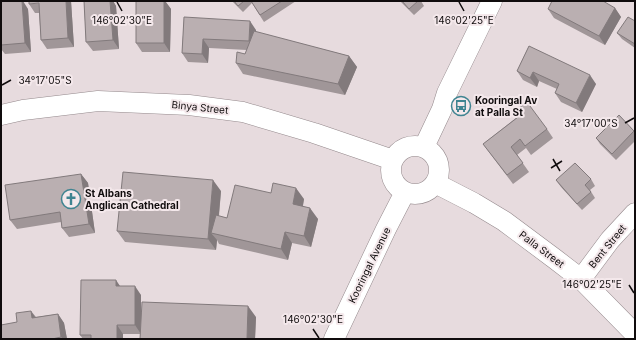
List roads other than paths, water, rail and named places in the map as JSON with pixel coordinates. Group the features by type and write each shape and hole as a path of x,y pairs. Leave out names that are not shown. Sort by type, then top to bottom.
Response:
{"street":[{"path":"424,147 442,109 447,93 492,1"},
{"name":"Binya Street","path":"1,115 23,110 98,101 189,105 243,112 327,137 392,160"},
{"path":"408,147 424,147 434,155 438,162 439,169 435,183 430,188 418,194 405,192 398,188 393,182 391,175 392,160 396,154 408,147"},
{"name":"Palla Street","path":"435,183 474,203 504,221 581,279 635,334"},
{"name":"Kooringal Avenue","path":"334,339 382,236 405,192"},
{"name":"Bent Street","path":"581,279 610,240 635,214"}],"place":[{"name":"Kooringal Av at Palla St","path":"461,106"},
{"name":"St Albans Anglican Cathedral","path":"71,199"}]}
